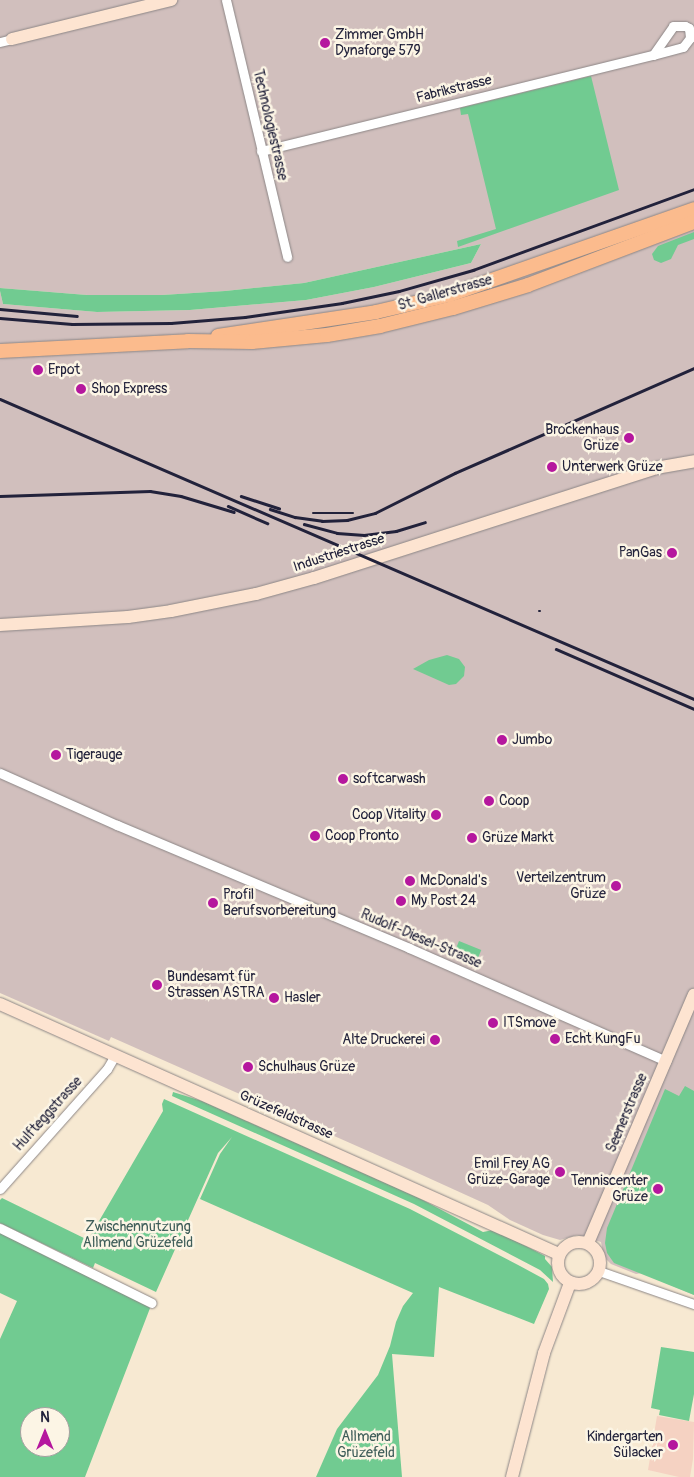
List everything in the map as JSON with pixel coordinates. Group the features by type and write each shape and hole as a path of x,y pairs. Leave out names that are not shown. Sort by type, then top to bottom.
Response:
{"main road":[{"path":"6,41 171,0"},
{"name":"St. Gallerstrasse","path":"188,341 376,312 449,294 694,209"},
{"name":"St. Gallerstrasse","path":"0,351 188,341 252,342 327,335 421,317 528,285 694,222"},
{"name":"Industriestrasse","path":"0,625 128,617 171,611 256,594 678,463 694,455"},
{"name":"Industriestrasse","path":"678,463 694,461"},
{"name":"Seenerstrasse","path":"588,1243 694,995"},
{"name":"Grüzefeldstrasse","path":"0,1004 559,1254"},
{"path":"575,1242 588,1243 598,1252 600,1259 599,1271 591,1281 584,1284 570,1283 560,1274 558,1268 559,1254 563,1248 575,1242"},
{"path":"512,1477 544,1353 570,1283"}],"street":[{"name":"Technologiestrasse","path":"226,0 287,257"},
{"name":"Fabrikstrasse","path":"261,150 653,54"},
{"name":"Rudolf-Diesel-Strasse","path":"0,773 117,825 409,948 666,1061"},
{"name":"Hulfteggstrasse","path":"0,1189 107,1069 115,1056"},
{"path":"0,1228 152,1303"},
{"path":"599,1271 694,1304"}],"shaded area":[{"path":"0,0 694,0 694,1295 642,1273 636,1274 611,1264 604,1257 601,1242 577,1235 560,1240 543,1235 510,1220 488,1205 411,1170 111,1037 109,1041 0,993 0,291 3,304 97,312 190,310 306,300 374,287 471,263 481,244 304,283 225,291 162,295 87,295 0,288"},
{"name":"Kindergarten Sülacker","path":"657,1416 694,1422 693,1459 690,1477 679,1477 648,1470"}],"green space":[{"path":"591,76 619,190 458,247 457,241 496,229 468,114 461,115 460,108"},
{"path":"694,232 694,239 678,245 671,259 661,263 654,260 652,254 658,246"},
{"path":"481,244 471,263 374,287 306,300 190,310 97,312 3,304 0,291 0,288 87,295 162,295 225,291 304,283"},
{"path":"447,655 459,659 465,667 464,676 456,684 449,685 413,669 429,660"},
{"path":"459,941 481,950 475,966 453,957"},
{"name":"Tenniscenter Grüze","path":"685,1086 694,1091 694,1295 614,1263 607,1253 605,1243 607,1228 665,1089 679,1096"},
{"path":"173,1092 202,1101 419,1198 483,1232 493,1230 526,1246 545,1256 545,1259 552,1267 553,1282 540,1270 414,1204 172,1096"},
{"path":"164,1099 410,1209 544,1279 548,1284 549,1289 534,1324 439,1287 434,1357 392,1354 402,1477 316,1477 337,1429 378,1375 390,1346 396,1322 403,1306 413,1293 200,1199 220,1154 232,1137 218,1153 156,1292 95,1263 93,1268 0,1223 0,1200 2,1198 88,1240 163,1111 162,1104"},
{"path":"0,1228 152,1303 85,1477 0,1477 0,1339 17,1301 0,1293"},
{"path":"661,1347 694,1352 694,1394 689,1421 659,1415 660,1410 651,1408"}],"railway":[{"path":"0,318 72,324 171,323 245,317 342,303 399,291 473,270 694,189"},
{"path":"0,309 77,316"},
{"path":"270,509 295,517 322,521 347,520 375,513 455,473 694,368"},
{"path":"0,399 694,699"},
{"path":"0,496 150,491 181,496 234,512"},
{"path":"241,496 279,508"},
{"path":"228,506 267,523"},
{"path":"313,513 353,513"},
{"path":"304,524 337,533 364,535 396,531 425,522"},
{"path":"556,649 694,709"}],"place":[{"name":"Zimmer GmbH Dynaforge 579","path":"325,43"},
{"name":"Erpot","path":"38,370"},
{"name":"Shop Express","path":"81,389"},
{"name":"Brockenhaus Grüze","path":"629,438"},
{"name":"Unterwerk Grüze","path":"552,467"},
{"name":"PanGas","path":"672,553"},
{"name":"Jumbo","path":"502,740"},
{"name":"Tigerauge","path":"56,755"},
{"name":"softcarwash","path":"343,779"},
{"name":"Coop","path":"489,801"},
{"name":"Coop Vitality","path":"436,815"},
{"name":"Coop Pronto","path":"315,836"},
{"name":"Grüze Markt","path":"472,838"},
{"name":"McDonald's","path":"410,881"},
{"name":"Verteilzentrum Grüze","path":"616,886"},
{"name":"My Post 24","path":"401,901"},
{"name":"Profil Berufsvorbereitung","path":"213,903"},
{"name":"Bundesamt für Strassen ASTRA","path":"157,985"},
{"name":"Hasler","path":"274,998"},
{"name":"ITSmove","path":"493,1023"},
{"name":"Echt KungFu","path":"555,1039"},
{"name":"Alte Druckerei","path":"435,1040"},
{"name":"Schulhaus Grüze","path":"248,1067"},
{"name":"Emil Frey AG Grüze-Garage","path":"560,1172"},
{"name":"Tenniscenter Grüze","path":"658,1189"},
{"name":"Kindergarten Sülacker","path":"673,1445"}],"park label":[{"name":"Zwischennutzung Allmend Grüzefeld","path":"138,1236"},
{"name":"Allmend Grüzefeld","path":"366,1445"}]}
